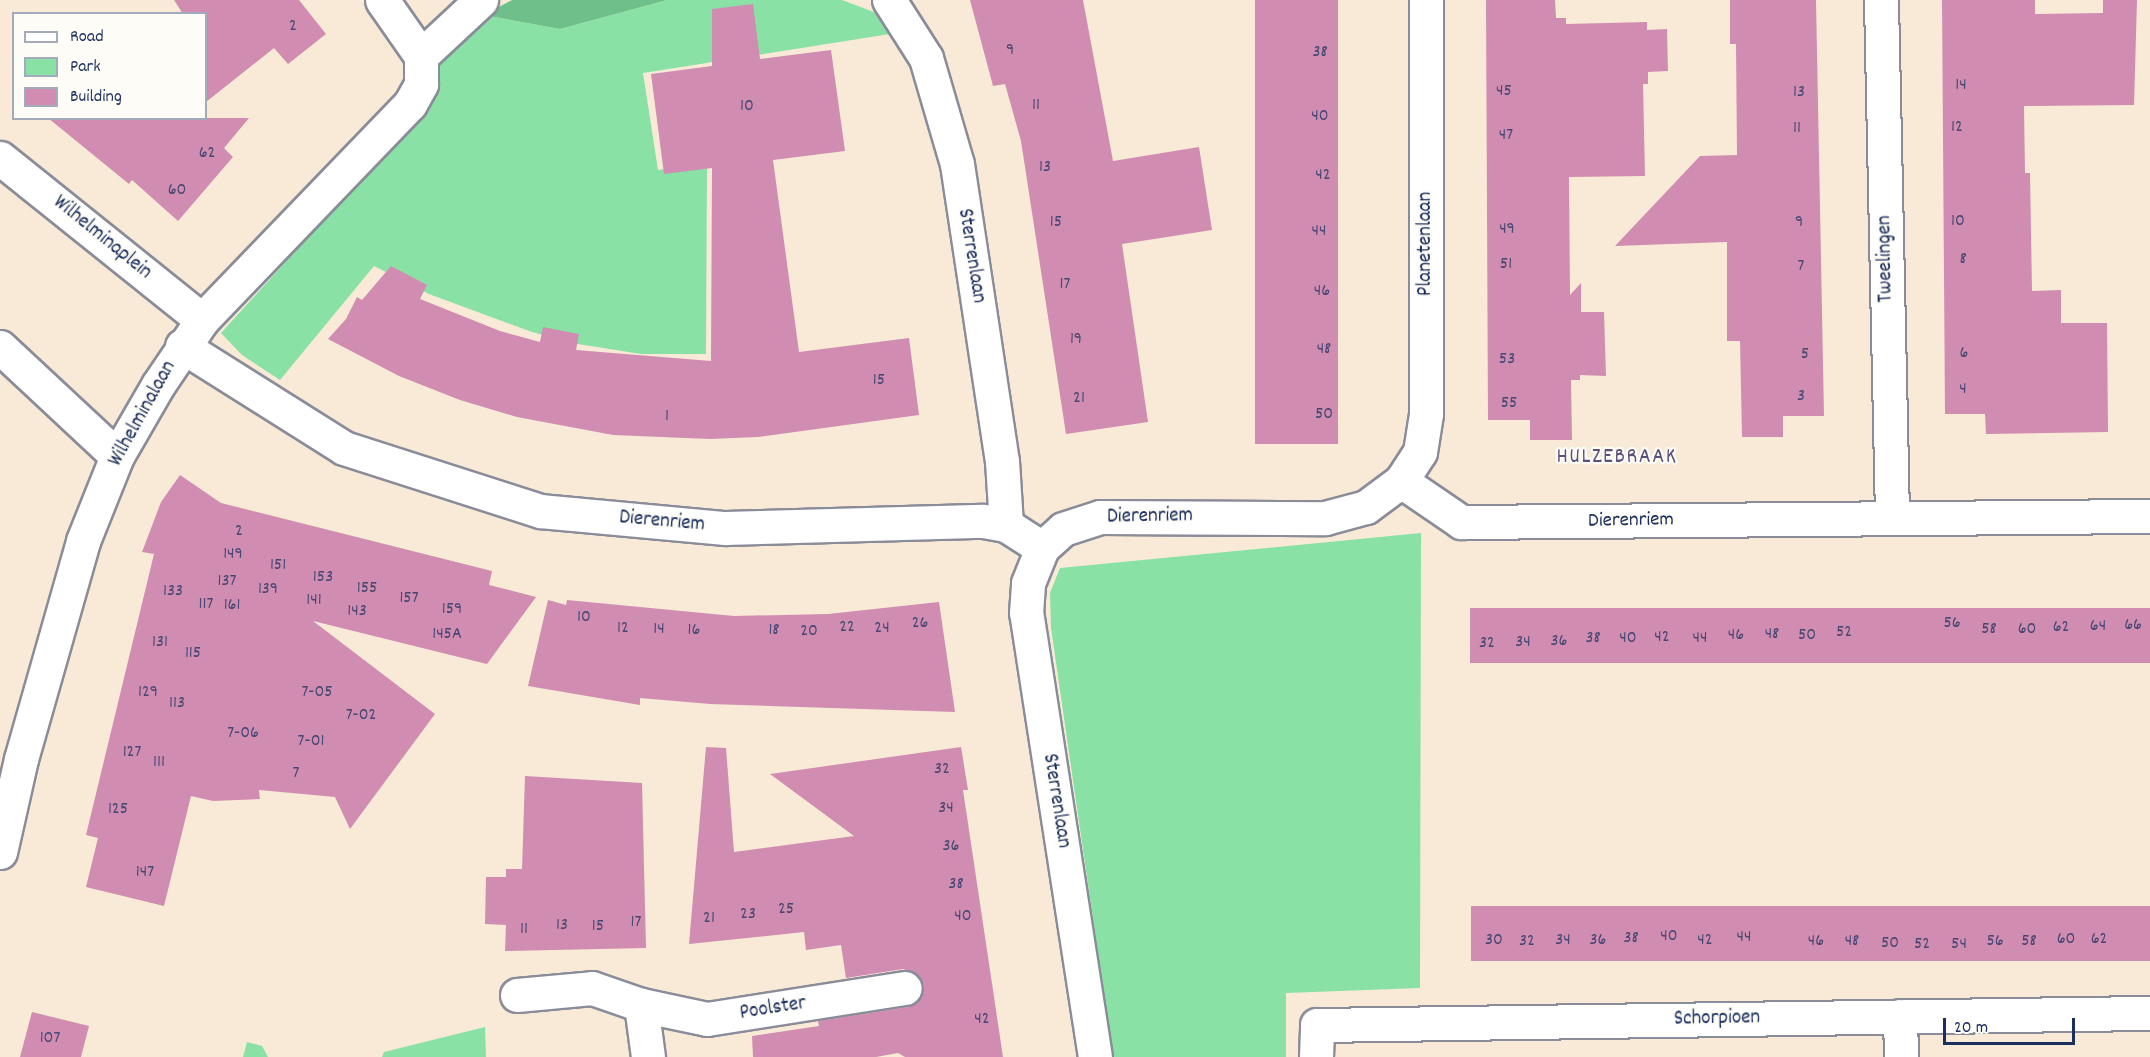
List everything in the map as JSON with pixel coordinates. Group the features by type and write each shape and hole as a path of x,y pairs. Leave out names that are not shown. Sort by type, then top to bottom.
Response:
{"street":[{"path":"382,0 421,56 481,0"},
{"name":"Sterrenlaan","path":"889,0 926,58 957,164 1002,461 1006,525"},
{"name":"Planetenlaan","path":"1401,481 1420,452 1426,413 1426,0"},
{"name":"Tweelingen","path":"1881,0 1892,518"},
{"name":"Wilhelminalaan","path":"0,852 10,756 83,541 117,456 182,346 202,320 410,104 421,84 421,56"},
{"name":"Wilhelminaplein","path":"0,158 202,320"},
{"name":"Dierenriem","path":"182,346 344,448 540,511 725,528 983,521 1006,525 1042,548 1063,530 1100,517 1325,518 1366,507 1401,481 1461,522 2150,516"},
{"path":"0,347 117,456"},
{"name":"Sterrenlaan","path":"1042,548 1028,583 1026,612 1095,1057"},
{"name":"Poolster","path":"517,995 592,988 641,1005 707,1019 905,988"},
{"path":"641,1005 648,1057"},
{"name":"Schorpioen","path":"1316,1057 1317,1025 2150,1013"},
{"path":"1900,1016 1901,1057"}],"green space":[{"path":"512,0 667,0 560,29 484,15"},
{"path":"667,0 842,0 874,12 890,34 643,73 658,170 707,163 706,354 641,354 578,344 532,332 429,294 374,266 280,380 242,355 221,333 413,122 430,95 439,71 436,59 484,15 560,29"},
{"path":"1421,533 1420,988 1286,993 1286,1057 1113,1057 1051,628 1050,593 1060,568"},
{"path":"485,1027 486,1057 382,1057 384,1052"},
{"path":"247,1042 262,1046 268,1057 243,1057"}],"building":[{"path":"174,0 299,0 326,34 288,64 274,48 207,101 207,12 182,12"},
{"path":"970,0 1083,0 1113,161 1199,147 1212,230 1122,244 1148,422 1066,434 1021,141 1005,84 993,86"},
{"path":"1255,0 1338,0 1338,444 1255,444"},
{"path":"1486,0 1555,0 1556,18 1566,18 1566,24 1647,22 1647,30 1667,29 1668,71 1648,72 1648,84 1643,84 1645,176 1569,177 1570,295 1581,283 1581,312 1604,312 1606,376 1580,375 1580,380 1571,380 1572,440 1530,440 1530,420 1488,420"},
{"path":"1730,0 1816,0 1824,416 1783,416 1783,437 1742,437 1740,341 1727,341 1727,242 1615,246 1700,156 1737,155 1736,44 1730,44"},
{"path":"1942,0 2035,0 2035,14 2103,13 2103,0 2137,0 2134,105 2024,106 2025,173 2030,173 2032,291 2061,290 2061,323 2107,323 2108,432 1986,434 1985,414 1945,414"},
{"path":"753,4 760,59 831,50 845,151 773,160 799,352 909,338 919,415 758,437 710,439 613,435 517,417 460,400 399,376 328,339 346,319 357,297 362,300 391,266 427,285 420,299 500,331 540,342 543,327 579,334 576,350 711,361 712,168 664,174 651,74 712,66 712,9"},
{"path":"249,118 224,148 233,157 178,221 132,180 129,184 50,120"},
{"path":"180,475 221,503 492,571 489,585 536,597 487,664 313,621 435,714 350,829 335,797 259,790 260,799 213,801 191,796 164,906 86,887 98,838 86,835 154,554 142,552 161,502"},
{"path":"548,600 566,605 567,600 734,616 828,614 939,602 955,712 710,704 640,698 640,705 528,686"},
{"path":"1470,608 2150,608 2150,663 1470,663"},
{"path":"706,747 726,748 734,852 854,836 770,774 961,747 968,790 963,790 1003,1057 905,1057 898,1053 876,1057 753,1057 752,1036 819,1026 818,1021 908,1007 917,1002 924,986 919,976 903,969 846,978 841,945 806,950 804,932 689,944"},
{"path":"525,776 642,783 646,948 505,951 506,925 485,924 486,877 506,877 506,869 522,869"},
{"path":"1471,906 2150,906 2150,961 1471,961"},
{"path":"32,1012 89,1026 81,1057 20,1057"}],"district":[{"name":"HULZEBRAAK","path":"1617,458"}]}
